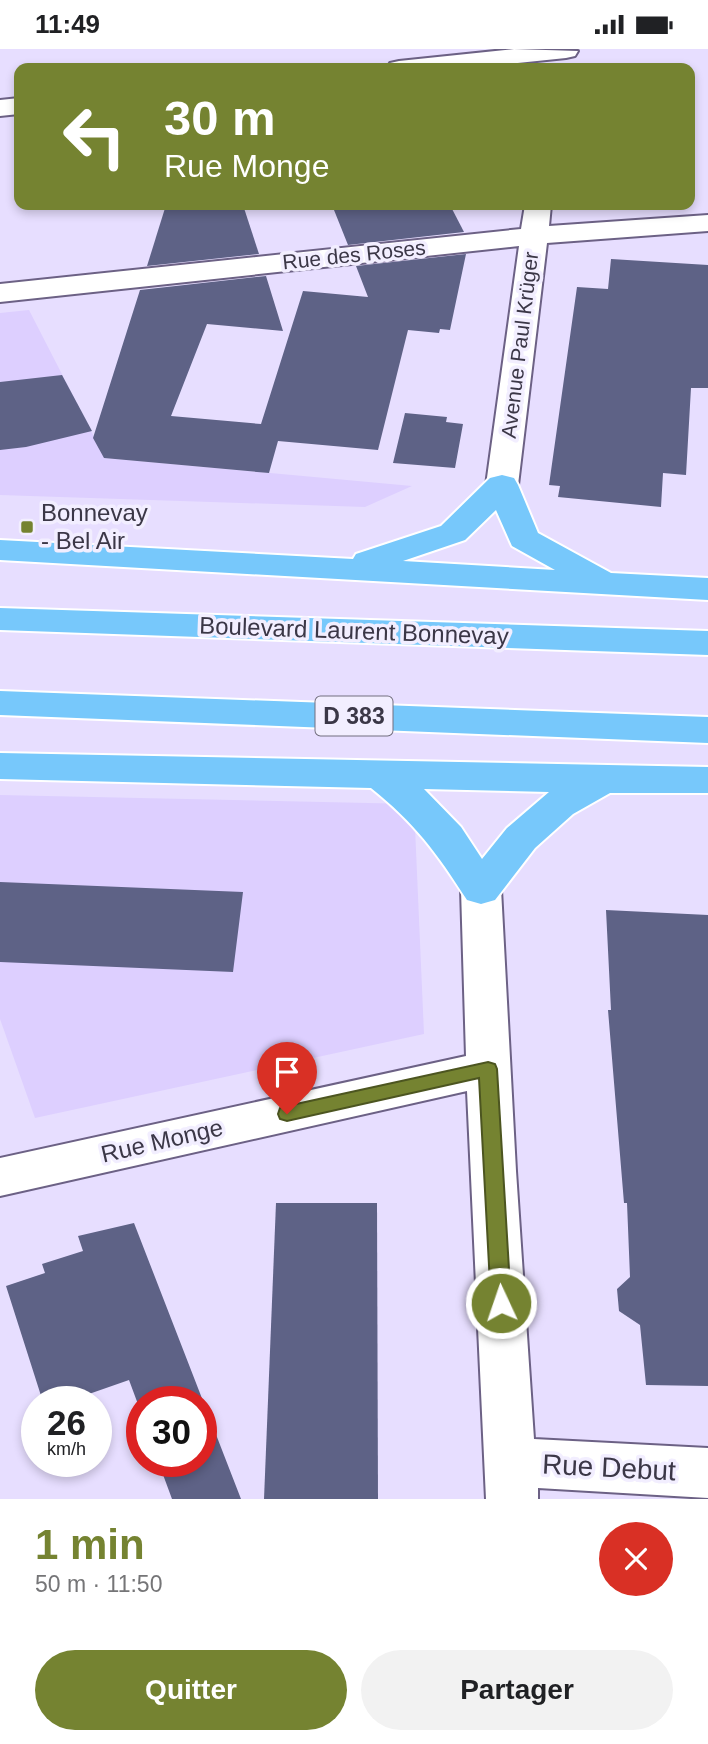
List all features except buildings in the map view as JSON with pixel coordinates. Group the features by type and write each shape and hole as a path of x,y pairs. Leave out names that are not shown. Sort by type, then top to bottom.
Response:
{"highway":[{"path":"352,567 453,533 502,485 524,539 609,583"},
{"path":"0,550 352,567 708,589"},
{"name":"Boulevard Laurent Bonnevay","path":"0,619 708,643"},
{"name":"D 383","path":"0,703 708,730"},
{"path":"0,766 708,780"},
{"path":"378,773 417,804 447,837 481,889 521,838 559,804 604,780"}],"street":[{"path":"469,63 566,56"},
{"name":"Avenue Paul Krüger","path":"502,485 537,210"},
{"name":"Rue des Roses","path":"0,293 533,236 708,223"},
{"path":"481,889 488,1069 511,1481"},
{"name":"Rue Monge","path":"0,1177 488,1069"},
{"name":"Rue Debut","path":"511,1481 708,1473"}],"shaded area":[{"path":"29,310 105,458 412,486 365,507 0,495 0,313"},
{"path":"0,795 414,804 424,1034 35,1118 0,1019"}],"place":[{"name":"Bonnevay - Bel Air","path":"27,527"}],"route":[{"path":"287,1114 488,1069 501,1303"}]}
